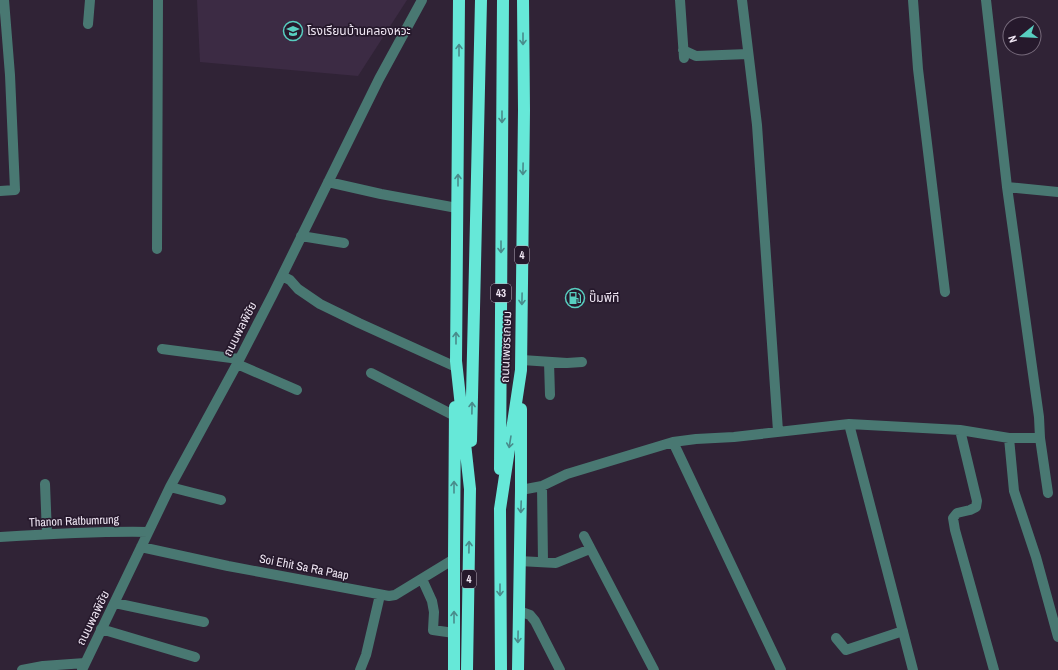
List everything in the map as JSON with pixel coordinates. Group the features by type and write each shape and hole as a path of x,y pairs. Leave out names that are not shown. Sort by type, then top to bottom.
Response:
{"highway":[{"name":"4","path":"459,0 456,364 470,489 467,670"},
{"name":"43","path":"470,489 481,0"},
{"name":"43","path":"500,508 503,0"},
{"name":"ถนนเพชรเกษม","path":"501,669 500,508 522,365 524,110 523,0"},
{"path":"454,670 456,364"},
{"path":"518,670 522,365"}],"street":[{"path":"0,191 15,190 10,75 4,0"},
{"path":"88,24 90,0"},
{"path":"157,249 158,0"},
{"name":"ถนนพลพิชัย","path":"83,667 170,487 282,276 379,80 422,0"},
{"path":"680,0 683,54 696,56 748,54"},
{"path":"742,0 757,125 778,431"},
{"path":"913,0 918,69 946,292"},
{"path":"986,0 1007,187 1048,493"},
{"path":"328,182 381,194 458,208"},
{"path":"1007,187 1058,192"},
{"path":"301,236 344,242"},
{"path":"282,276 290,280 298,289 320,304 359,323 456,364"},
{"path":"162,349 238,361 297,390"},
{"path":"522,365 549,362 582,362"},
{"path":"549,362 550,395"},
{"path":"371,373 455,416"},
{"path":"521,490 542,486 567,474 673,442 696,439 734,437 849,424 960,430 1009,438 1040,438"},
{"path":"849,424 913,670"},
{"path":"960,430 977,501 976,506 970,510 957,513 953,518 994,670"},
{"path":"1009,438 1014,491 1036,557 1058,637"},
{"path":"673,442 781,670"},
{"path":"45,484 47,534"},
{"path":"542,486 543,562"},
{"path":"170,487 221,500"},
{"name":"Thanon Ratbumrung","path":"0,537 112,531 148,532"},
{"path":"584,536 654,670"},
{"name":"Soi Ehit Sa Ra Paap","path":"141,547 228,566 389,596 454,560"},
{"path":"519,560 556,563 590,550"},
{"path":"422,579 432,601 434,612 434,630 454,633"},
{"path":"360,670 366,655 380,595"},
{"path":"114,603 204,622"},
{"path":"519,611 530,615 535,621 560,670"},
{"path":"101,629 195,657"},
{"path":"836,638 846,650 903,631"},
{"path":"22,670 43,666 83,667"}],"shaded area":[{"name":"โรงเรียนบ้านคลองหวะ","path":"197,0 407,0 358,76 200,62"}],"place":[{"name":"โรงเรียนบ้านคลองหวะ","path":"293,31"},
{"name":"ปั๊มพีที","path":"575,298"}]}
